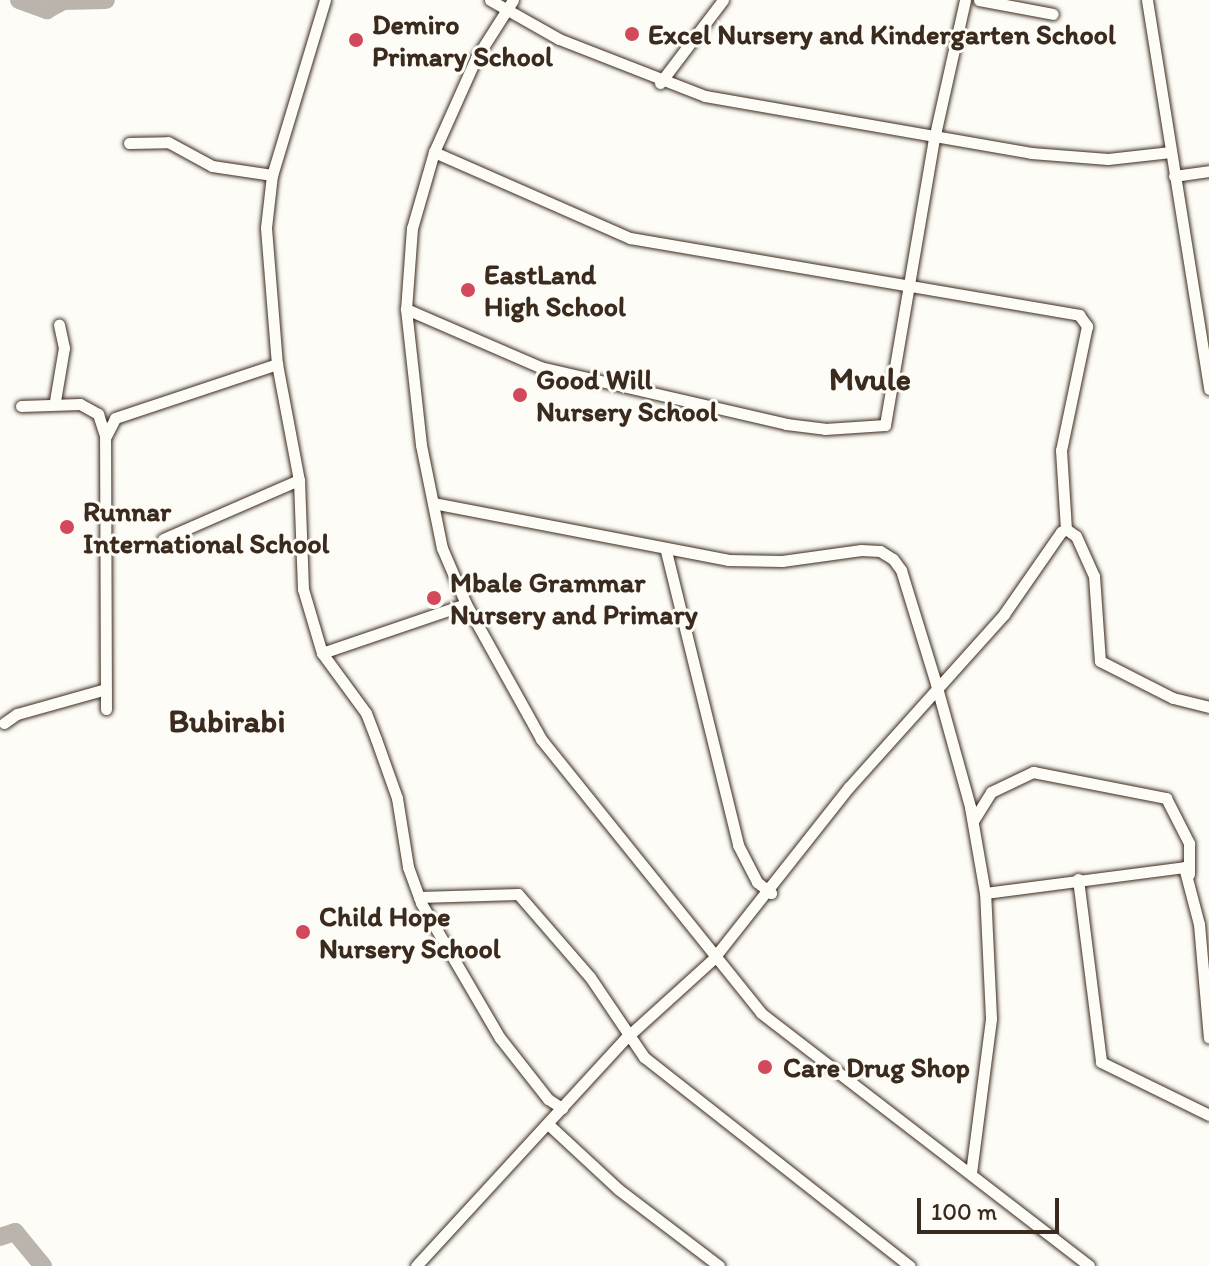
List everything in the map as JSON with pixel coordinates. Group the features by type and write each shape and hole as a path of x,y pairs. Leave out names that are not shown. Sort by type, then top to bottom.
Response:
{"street":[{"path":"325,0 272,175 266,228 277,364 299,480 303,589 322,653 366,713 376,739 397,798 419,897 500,1038 548,1099 562,1108"},
{"path":"490,0 509,5 559,39 660,83 705,96 934,139 1108,159 1171,152"},
{"path":"660,83 723,0"},
{"path":"406,309 540,367 786,424 876,428 885,425 934,139 965,0"},
{"path":"979,0 1053,14"},
{"path":"1147,0 1209,389"},
{"path":"509,5 476,58 434,152 412,228 406,309 407,354 442,548 466,604 541,739 713,959 761,1013 1089,1266"},
{"path":"129,143 168,142 212,166 272,175"},
{"path":"416,1266 626,1038 713,959 771,893 849,787 936,684 1004,614 1066,529 1061,450 1085,319 909,283 630,238 434,152"},
{"path":"1174,176 1209,171"},
{"path":"21,406 49,406 55,401 64,348 59,325"},
{"path":"105,438 115,418 277,364"},
{"path":"55,401 80,404 98,414 105,424 106,709"},
{"path":"163,539 299,480"},
{"path":"433,503 666,551 752,562 880,551 901,570 973,822 985,893 991,1018 971,1173"},
{"path":"1066,529 1085,549 1094,576 1100,661 1173,698 1209,707"},
{"path":"666,551 738,845 757,882 771,893"},
{"path":"322,653 466,604"},
{"path":"4,723 17,714 106,689"},
{"path":"973,822 991,792 1033,772 1166,798 1189,843 1189,877"},
{"path":"985,893 1175,865 1184,867 1204,924 1209,1038"},
{"path":"1078,879 1101,1062 1209,1115"},
{"path":"419,897 518,894 590,977 626,1038 910,1266"},
{"path":"549,1125 618,1189 719,1266"}],"waterway":[{"path":"19,0 47,10 63,1 106,0"},
{"path":"0,1237 15,1232 43,1266"}],"place":[{"name":"Excel Nursery and Kindergarten School","path":"632,34"},
{"name":"Demiro Primary School","path":"356,40"},
{"name":"EastLand High School","path":"468,290"},
{"name":"Good Will Nursery School","path":"520,395"},
{"name":"Runnar International School","path":"67,527"},
{"name":"Mbale Grammar Nursery and Primary","path":"434,598"},
{"name":"Child Hope Nursery School","path":"303,932"},
{"name":"Care Drug Shop","path":"765,1067"}],"district":[{"name":"Mvule","path":"870,379"},
{"name":"Bubirabi","path":"227,721"}]}
